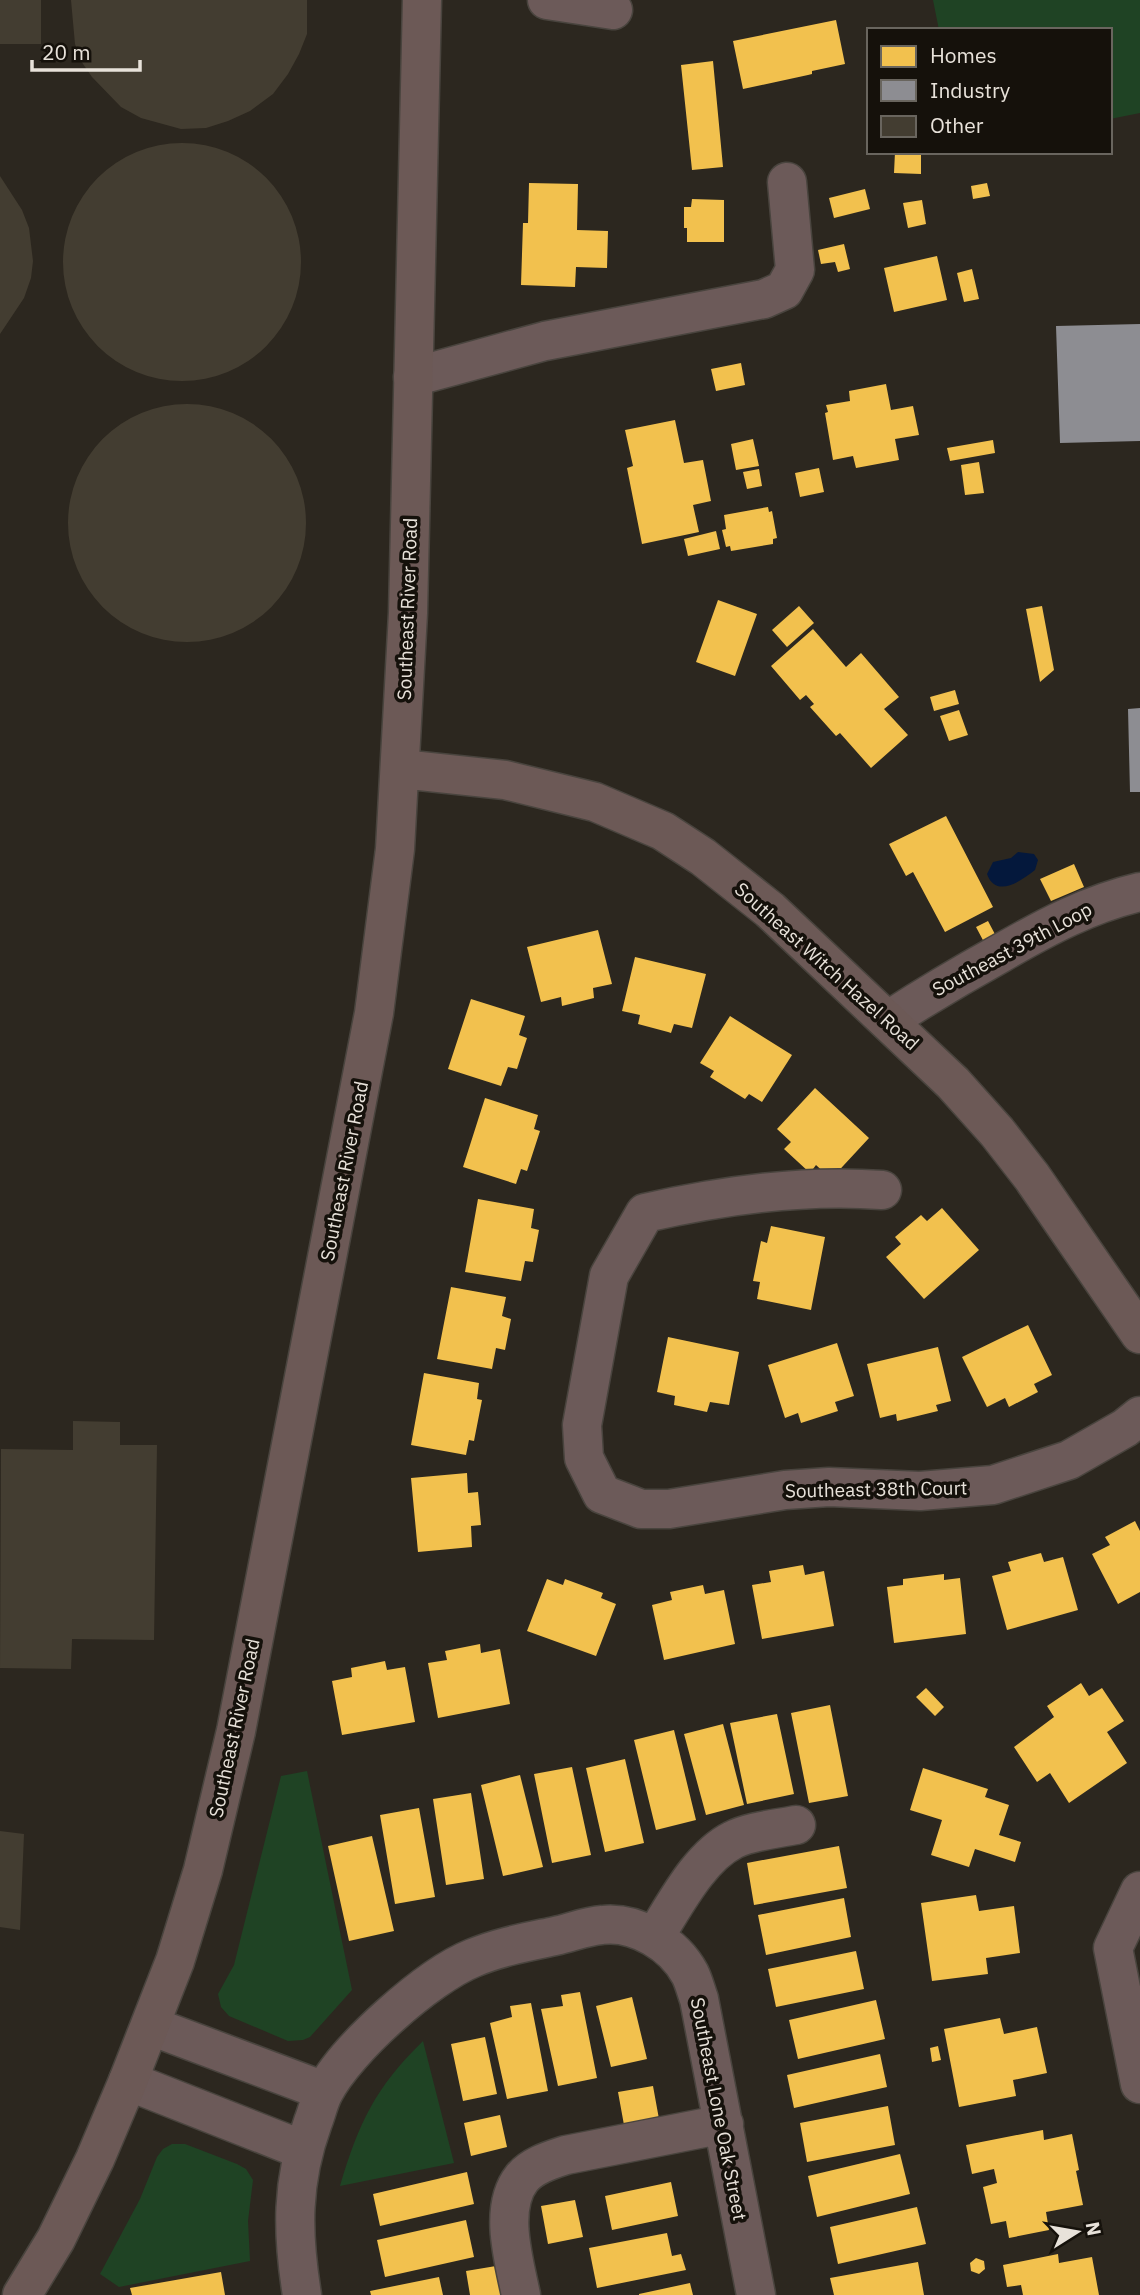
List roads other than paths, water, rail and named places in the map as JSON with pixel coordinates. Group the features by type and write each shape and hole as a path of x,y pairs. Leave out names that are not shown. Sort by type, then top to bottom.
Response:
{"main road":[{"name":"Southeast River Road","path":"22,2295 55,2239 95,2159 151,2026 175,1961 203,1870 236,1731 373,1013 395,849 401,769 408,613 422,0"},
{"name":"Southeast Witch Hazel Road","path":"401,769 505,780 595,802 663,831 703,857 763,904 889,1020 998,1132 1140,1334"}],"street":[{"path":"547,0 614,10"},
{"path":"413,377 545,341 764,299 784,289 795,270 786,182"},
{"name":"Southeast 39th Loop","path":"889,1020 934,990 1062,919 1107,900 1140,892"},
{"name":"Southeast 38th Court","path":"883,1190 849,1187 705,1199 645,1213 610,1276 582,1425 584,1458 602,1494 641,1509 669,1509 785,1490 829,1487 920,1491 993,1485 1069,1460 1125,1428 1140,1416"},
{"path":"302,2295 294,2228 296,2184 303,2150 324,2091 360,2044 425,1986 470,1959 499,1948 603,1924 655,1936 682,1894 718,1850 735,1839 796,1825"},
{"path":"1140,1891 1113,1948 1140,2084"},
{"name":"Southeast Lone Oak Street","path":"655,1936 674,1953 690,1973 699,1999 756,2295"},
{"path":"151,2026 324,2091"},
{"path":"128,2081 303,2150"},
{"path":"521,2295 509,2236 512,2200 522,2178 542,2164 566,2155 724,2124"}],"water":[{"path":"1018,852 1034,854 1038,860 1035,870 1009,886 996,885 987,874 993,862 1011,858"}]}
